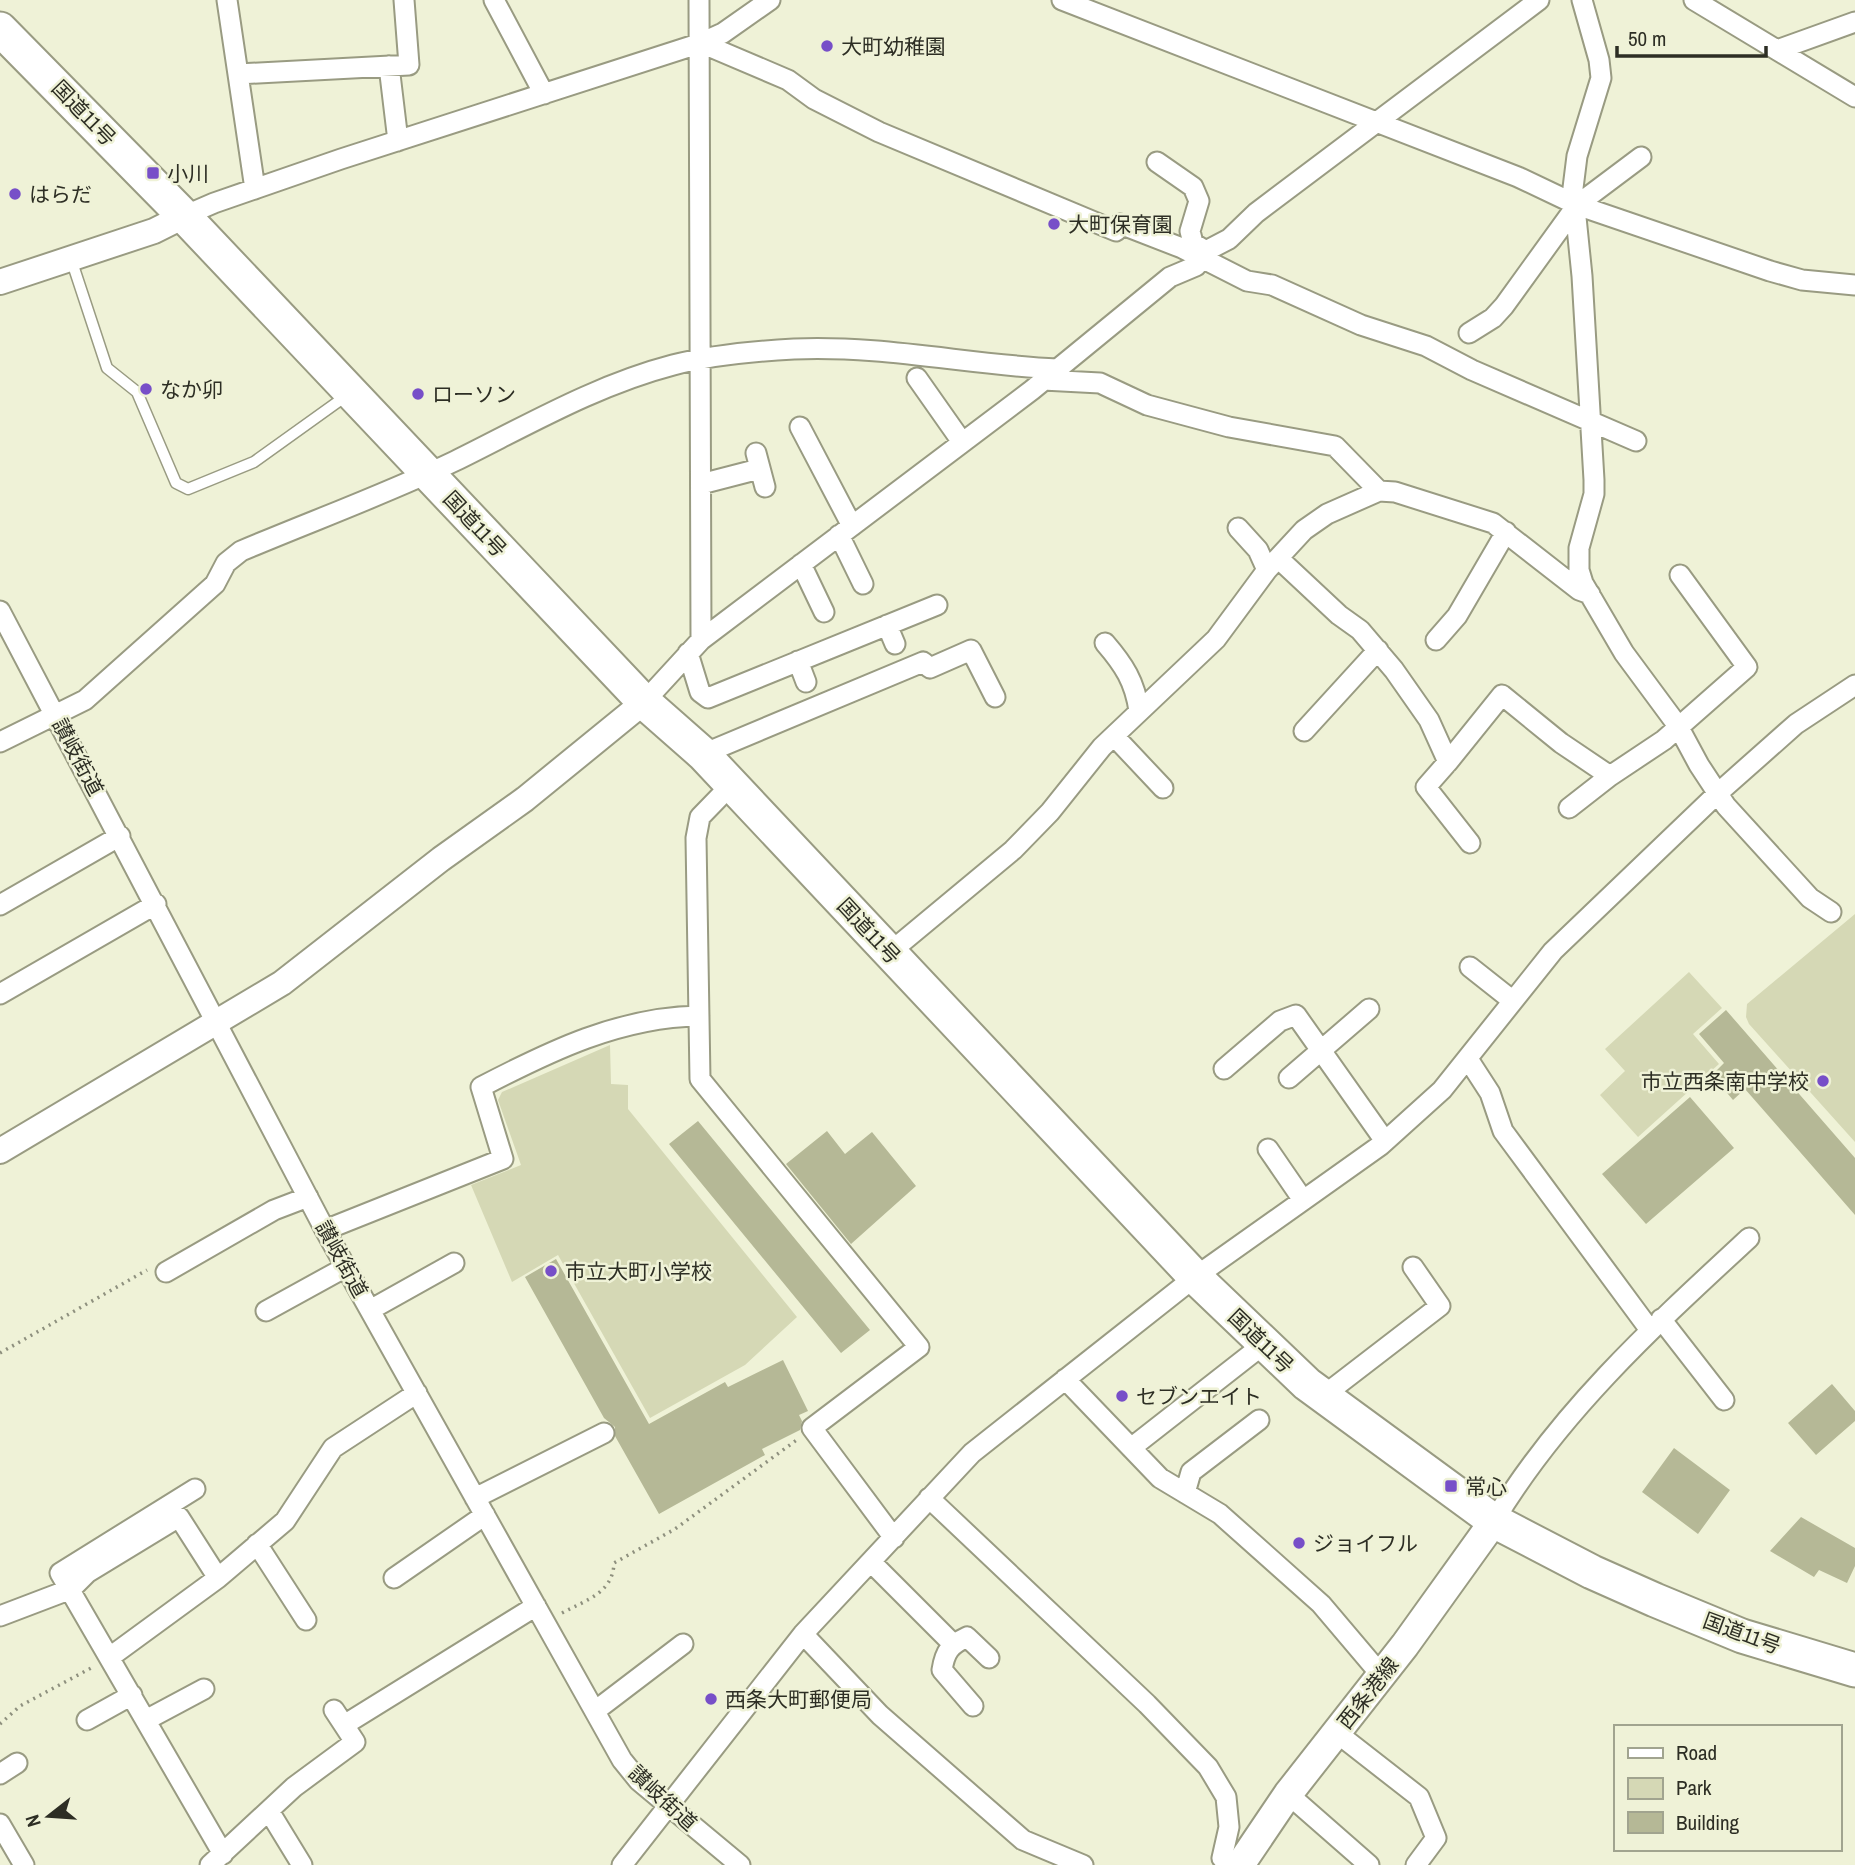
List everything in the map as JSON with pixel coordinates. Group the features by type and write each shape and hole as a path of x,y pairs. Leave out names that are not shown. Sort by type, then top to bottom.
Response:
{"highway":[{"name":"国道11号","path":"0,29 184,216 644,702 704,754 1195,1277 1264,1344 1323,1396 1494,1521 1592,1572 1742,1636 1855,1670"}],"main road":[{"name":"西条港線","path":"1227,1863 1288,1794 1382,1676 1470,1559 1494,1521"}],"street":[{"path":"227,0 254,189"},
{"path":"238,74 409,65 404,0"},
{"path":"494,0 544,94"},
{"path":"699,0 701,484 694,646 700,692 708,698 937,605"},
{"path":"0,282 154,231 184,216 254,189 701,43 723,33 770,0"},
{"path":"1062,0 1518,177 1577,205 1770,271 1802,279 1855,285"},
{"path":"0,1151 282,984 441,859 525,799 644,702 694,646 1050,375 1170,277 1196,266 1203,255 1229,239 1256,213 1378,124 1539,0"},
{"path":"1582,0 1599,60 1601,78 1576,164 1573,188 1577,205 1594,494 1578,559 1579,570 1624,653 1678,726 1717,794 1810,898 1831,912"},
{"path":"1694,0 1780,49 1855,97"},
{"path":"1780,49 1855,22"},
{"path":"701,43 788,80 814,99 879,132 1116,230 1120,224 1203,255 1247,281 1272,285 1361,325 1426,346 1472,370 1636,441"},
{"path":"389,66 398,141"},
{"path":"1469,333 1493,318 1504,306 1577,205 1641,157"},
{"path":"1157,162 1193,187 1199,201 1190,231 1193,243 1203,255"},
{"path":"0,742 85,700 215,584 226,562 241,551 427,473 571,404 674,365 701,360 794,349 956,357 1021,367 1100,383 1147,405 1229,427 1335,446 1379,491"},
{"path":"917,378 962,442"},
{"path":"800,427 846,530 863,584"},
{"path":"701,484 760,470"},
{"path":"889,953 1013,850 1050,813 1114,736 1216,639 1272,564 1304,530 1327,514 1379,491 1408,495 1493,523 1579,590 1590,594"},
{"path":"1238,528 1272,564 1360,630 1378,650 1429,720 1448,762"},
{"path":"1436,640 1457,616 1506,532"},
{"path":"801,564 824,612"},
{"path":"1569,808 1610,776 1664,740 1747,667 1680,575"},
{"name":"讃岐街道","path":"0,611 325,1230 595,1711 631,1770 740,1865"},
{"path":"887,625 895,644"},
{"path":"1105,643 1124,665 1136,688 1139,711"},
{"path":"704,754 923,662 930,668 971,650 995,697"},
{"path":"1304,731 1378,650"},
{"path":"799,661 806,682"},
{"path":"622,1865 803,1634 872,1563 972,1452 1195,1277 1385,1141 1442,1090 1553,951 1717,794 1796,724 1855,686"},
{"path":"1470,843 1426,787 1502,695 1561,743 1610,776"},
{"path":"1114,736 1163,788"},
{"path":"732,785 700,817 696,838 700,1079 919,1347 812,1428 894,1538"},
{"path":"0,905 120,836"},
{"path":"0,994 156,904"},
{"path":"1470,967 1513,1001"},
{"path":"1289,1078 1369,1009"},
{"path":"1224,1069 1280,1021 1296,1015 1385,1141"},
{"path":"325,1230 503,1158 481,1087 559,1046 662,1016 699,1016"},
{"path":"1468,1059 1490,1093 1503,1131 1656,1324 1724,1400"},
{"path":"1268,1149 1303,1200"},
{"path":"166,1272 274,1210 308,1197"},
{"path":"1494,1521 1519,1480 1587,1397 1656,1324 1749,1238"},
{"path":"370,1310 454,1263"},
{"path":"1323,1396 1440,1306 1413,1267"},
{"path":"266,1311 346,1268"},
{"path":"1131,1448 1264,1344"},
{"path":"1065,1379 1160,1478 1220,1514 1321,1604 1382,1676"},
{"path":"110,1657 218,1578 285,1521 333,1448 417,1393"},
{"path":"1185,1493 1191,1472 1259,1420"},
{"path":"394,1578 480,1506 604,1433"},
{"path":"195,1489 60,1573 146,1720 217,1860 294,1787 355,1742 339,1718 540,1614"},
{"path":"929,1498 1147,1704 1208,1767 1226,1797 1229,1827 1227,1863"},
{"path":"0,1616 71,1589 87,1573 179,1517 218,1578"},
{"path":"257,1544 306,1620"},
{"path":"872,1563 953,1644"},
{"path":"803,1634 880,1715 1023,1840 1083,1865"},
{"path":"973,1706 942,1670 944,1653 953,1644 967,1637 989,1658"},
{"path":"595,1711 683,1644"},
{"path":"146,1720 204,1689"},
{"path":"87,1720 132,1695"},
{"path":"1337,1733 1419,1797 1436,1838 1416,1865"},
{"path":"1288,1794 1369,1865"},
{"path":"269,1811 302,1865"},
{"path":"0,1824 21,1864"}],"lane":[{"path":"71,258 107,368 137,392 176,483 188,489 254,463 351,393"}],"path":[{"path":"540,1614 605,1590 614,1577 614,1563 675,1529 812,1428"},
{"path":"0,1724 20,1706 110,1657"}],"green space":[{"path":"1855,914 1855,1142 1749,1024 1746,1017 1747,1004"},
{"path":"1689,972 1722,1008 1693,1034 1719,1064 1638,1137 1600,1095 1625,1071 1605,1049"},
{"path":"610,1045 611,1084 628,1085 628,1109 797,1317 745,1365 650,1418 558,1255 512,1282 471,1185 521,1165 498,1100 502,1092"}],"building":[{"path":"1726,1010 1855,1158 1855,1215 1745,1089 1733,1100 1712,1075 1724,1063 1699,1034"},
{"path":"1690,1097 1734,1148 1646,1224 1602,1174"},
{"path":"698,1121 870,1330 841,1353 669,1144"},
{"path":"827,1131 845,1154 872,1132 916,1186 851,1244 786,1164"},
{"path":"556,1259 649,1424 725,1382 728,1387 783,1360 808,1411 799,1415 802,1421 800,1430 762,1449 765,1455 659,1514 615,1436 615,1427 604,1418 525,1277"},
{"path":"1832,1384 1855,1411 1855,1421 1816,1455 1788,1423"},
{"path":"1674,1448 1730,1490 1698,1534 1642,1492"},
{"path":"1801,1517 1855,1548 1855,1566 1847,1583 1819,1570 1814,1577 1770,1551"}],"place":[{"name":"大町幼稚園","path":"827,46"},
{"name":"小川","path":"153,173"},
{"name":"はらだ","path":"15,194"},
{"name":"大町保育園","path":"1054,224"},
{"name":"なか卯","path":"146,389"},
{"name":"ローソン","path":"418,394"},
{"name":"市立西条南中学校","path":"1823,1081"},
{"name":"市立大町小学校","path":"551,1271"},
{"name":"セブンエイト","path":"1122,1396"},
{"name":"常心","path":"1451,1486"},
{"name":"ジョイフル","path":"1299,1543"},
{"name":"西条大町郵便局","path":"711,1699"}]}
